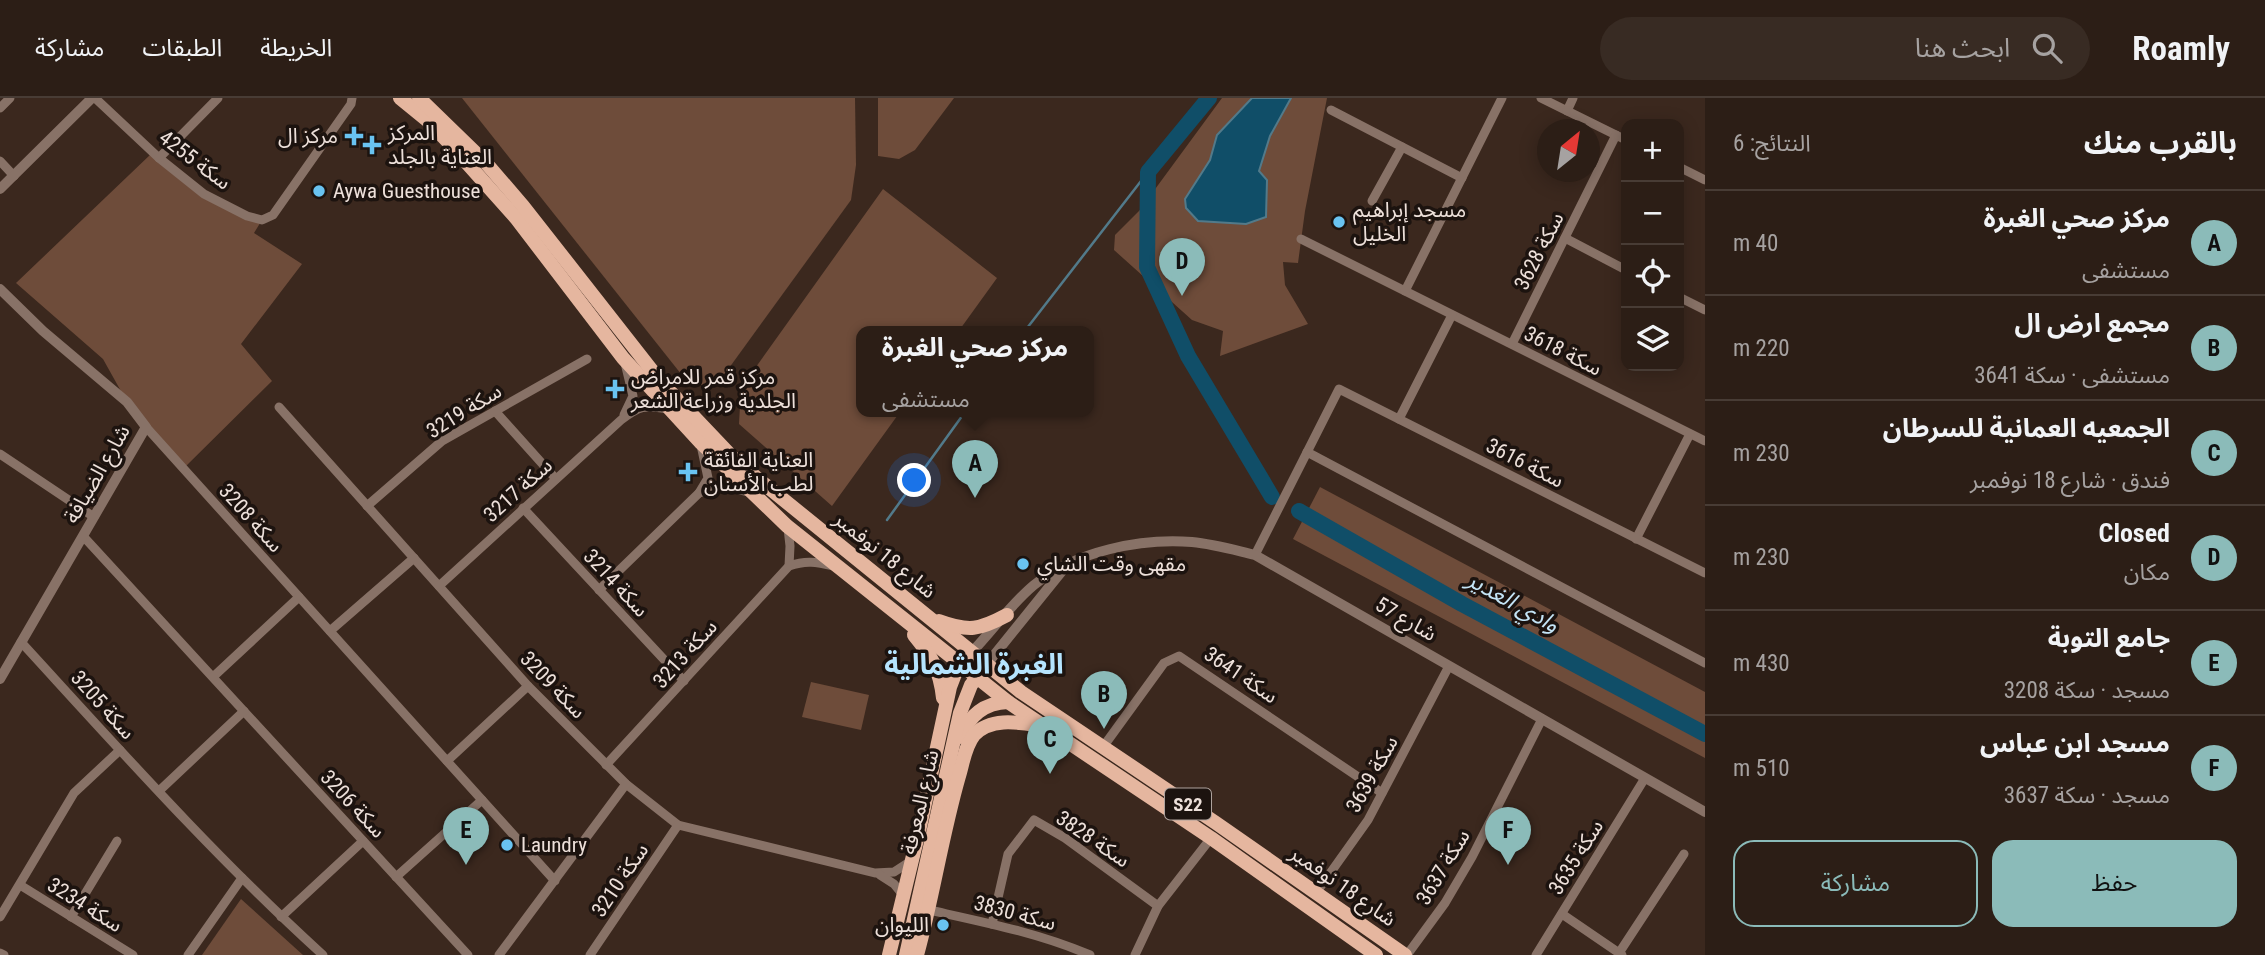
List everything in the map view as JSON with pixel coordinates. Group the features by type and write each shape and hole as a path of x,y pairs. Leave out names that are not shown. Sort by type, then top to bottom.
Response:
{"main road":[{"name":"شارع 18 نوفمبر","path":"400,98 427,120 516,218 623,359 701,443 787,526 1007,702 1211,838 1376,955"},
{"name":"شارع 18 نوفمبر","path":"419,98 486,163 683,408 737,462 1021,692 1406,955"},
{"path":"896,613 936,664 941,680 943,715"},
{"path":"927,616 971,629 984,627 1007,615"},
{"path":"889,955 950,687 972,652"},
{"name":"شارع المعرفة","path":"906,955 965,697 987,664"},
{"path":"954,751 973,716 993,703 1007,702"},
{"path":"917,955 951,804 968,747 974,736 983,729 1003,722 1041,726"}],"street":[{"path":"0,108 10,98"},
{"path":"0,189 93,98"},
{"name":"سكة 4255","path":"93,98 159,158 204,194 247,216 262,220 273,215 351,104 352,98"},
{"path":"159,158 218,98"},
{"path":"1405,291 1502,98"},
{"path":"1541,98 1621,138"},
{"path":"1567,111 1573,98"},
{"path":"1331,110 1462,178"},
{"name":"سكة 3628","path":"1512,344 1616,135"},
{"path":"1372,201 1402,146"},
{"path":"0,162 14,176"},
{"path":"1684,170 1705,180"},
{"name":"سكة 3618","path":"1301,239 1705,442"},
{"path":"1565,239 1621,267"},
{"name":"شارع الضيافة","path":"0,289 43,331 127,402 146,427 0,679"},
{"path":"1684,299 1705,310"},
{"path":"1399,419 1452,315"},
{"name":"سكة 3219","path":"367,506 442,441 587,359"},
{"path":"621,420 633,396 623,359"},
{"name":"سكة 3616","path":"1255,555 1339,389 1705,573"},
{"name":"سكة 3217","path":"439,586 621,420 637,408 649,406 669,409"},
{"name":"سكة 3209","path":"279,407 528,686 626,784 678,825 875,873 894,884 903,895"},
{"path":"495,411 556,479"},
{"name":"سكة 3208","path":"146,427 555,881"},
{"path":"1636,539 1690,434"},
{"path":"599,590 699,494 708,478 701,443"},
{"path":"1307,452 1705,663"},
{"path":"0,454 94,517"},
{"path":"699,494 717,487 732,487 752,494"},
{"name":"سكة 3214","path":"523,508 684,681"},
{"path":"787,526 789,566 802,561 812,561 837,567"},
{"name":"سكة 3206","path":"83,536 468,955"},
{"name":"شارع 57","path":"972,652 1033,586 1067,565 1106,551 1139,544 1191,542 1222,547 1255,555 1705,812"},
{"path":"330,631 414,558"},
{"path":"987,664 1067,565"},
{"name":"سكة 3213","path":"606,765 789,566"},
{"path":"213,677 299,597"},
{"name":"سكة 3205","path":"21,642 242,878 323,955"},
{"name":"سكة 3641","path":"1103,747 1164,663 1179,656 1382,793"},
{"name":"سكة 3639","path":"1316,893 1368,820 1449,666"},
{"path":"447,761 528,686"},
{"path":"159,791 244,711"},
{"name":"سكة 3637","path":"1406,955 1445,903 1472,857 1542,719"},
{"path":"0,917 74,793 120,750"},
{"name":"سكة 3635","path":"1536,955 1645,778"},
{"path":"499,955 626,784"},
{"path":"397,877 482,800"},
{"name":"سكة 3828","path":"992,924 1008,854 1034,820 1065,838 1158,906"},
{"name":"سكة 3210","path":"590,955 678,825"},
{"path":"1136,955 1158,906 1211,838"},
{"path":"72,917 117,841"},
{"path":"281,917 363,841"},
{"path":"1562,914 1621,954 1684,854"},
{"path":"875,873 894,872 912,860"},
{"path":"188,955 242,878"},
{"name":"سكة 3234","path":"20,885 133,955"},
{"name":"سكة 3830","path":"929,910 992,924 1090,955"}],"shaded area":[{"path":"462,98 855,98 856,165 851,200 716,386 689,384"},
{"path":"878,98 954,98 915,150 899,159 878,156"},
{"path":"1222,98 1327,98 1305,211 1298,263 1283,262 1285,285 1308,324 1220,356 1223,331 1192,320 1114,250 1115,235 1139,211"},
{"path":"151,154 204,194 262,220 254,233 302,264 241,344 272,381 184,468 127,402 103,359 16,283"},
{"path":"883,189 997,278 962,326 856,326 856,417 896,417 832,506 739,424 741,388"},
{"path":"1320,487 1705,692 1705,758 1293,539"},
{"path":"811,682 869,695 861,730 802,717"},
{"path":"241,899 303,955 202,955"}],"water":[{"path":"1252,98 1291,98 1270,136 1259,171 1267,180 1266,217 1246,224 1198,221 1186,208 1185,199 1210,160 1217,135"}],"waterway":[{"name":"وادي الغدير","path":"1209,98 1148,172 1147,267 1188,356 1272,497"},
{"name":"وادي الغدير","path":"1029,326 1148,172"},
{"name":"وادي الغدير","path":"887,520 961,417"},
{"name":"وادي الغدير","path":"1299,511 1462,604 1705,734"}],"place":[{"name":"مركز ال","path":"354,136"},
{"name":"المركز العناية بالجلد","path":"372,145"},
{"name":"Aywa Guesthouse","path":"319,191"},
{"name":"مسجد إبراهيم الخليل","path":"1339,222"},
{"name":"Closed","path":"1182,296"},
{"name":"مركز قمر للامراض الجلدية وزراعة الشعر","path":"615,389"},
{"name":"العناية الفائقة لطب الأسنان","path":"688,472"},
{"name":"مركز صحي الغبرة","path":"975,498"},
{"name":"مقهى وقت الشاي","path":"1023,564"},
{"name":"مجمع ارض ال","path":"1104,729"},
{"name":"الجمعيه العمانية للسرطان","path":"1050,774"},
{"name":"Laundry","path":"507,845"},
{"name":"جامع التوبة","path":"466,865"},
{"name":"مسجد ابن عباس","path":"1508,865"},
{"name":"الليوان","path":"943,925"}],"district":[{"name":"الغبرة الشمالية","path":"974,664"}]}
